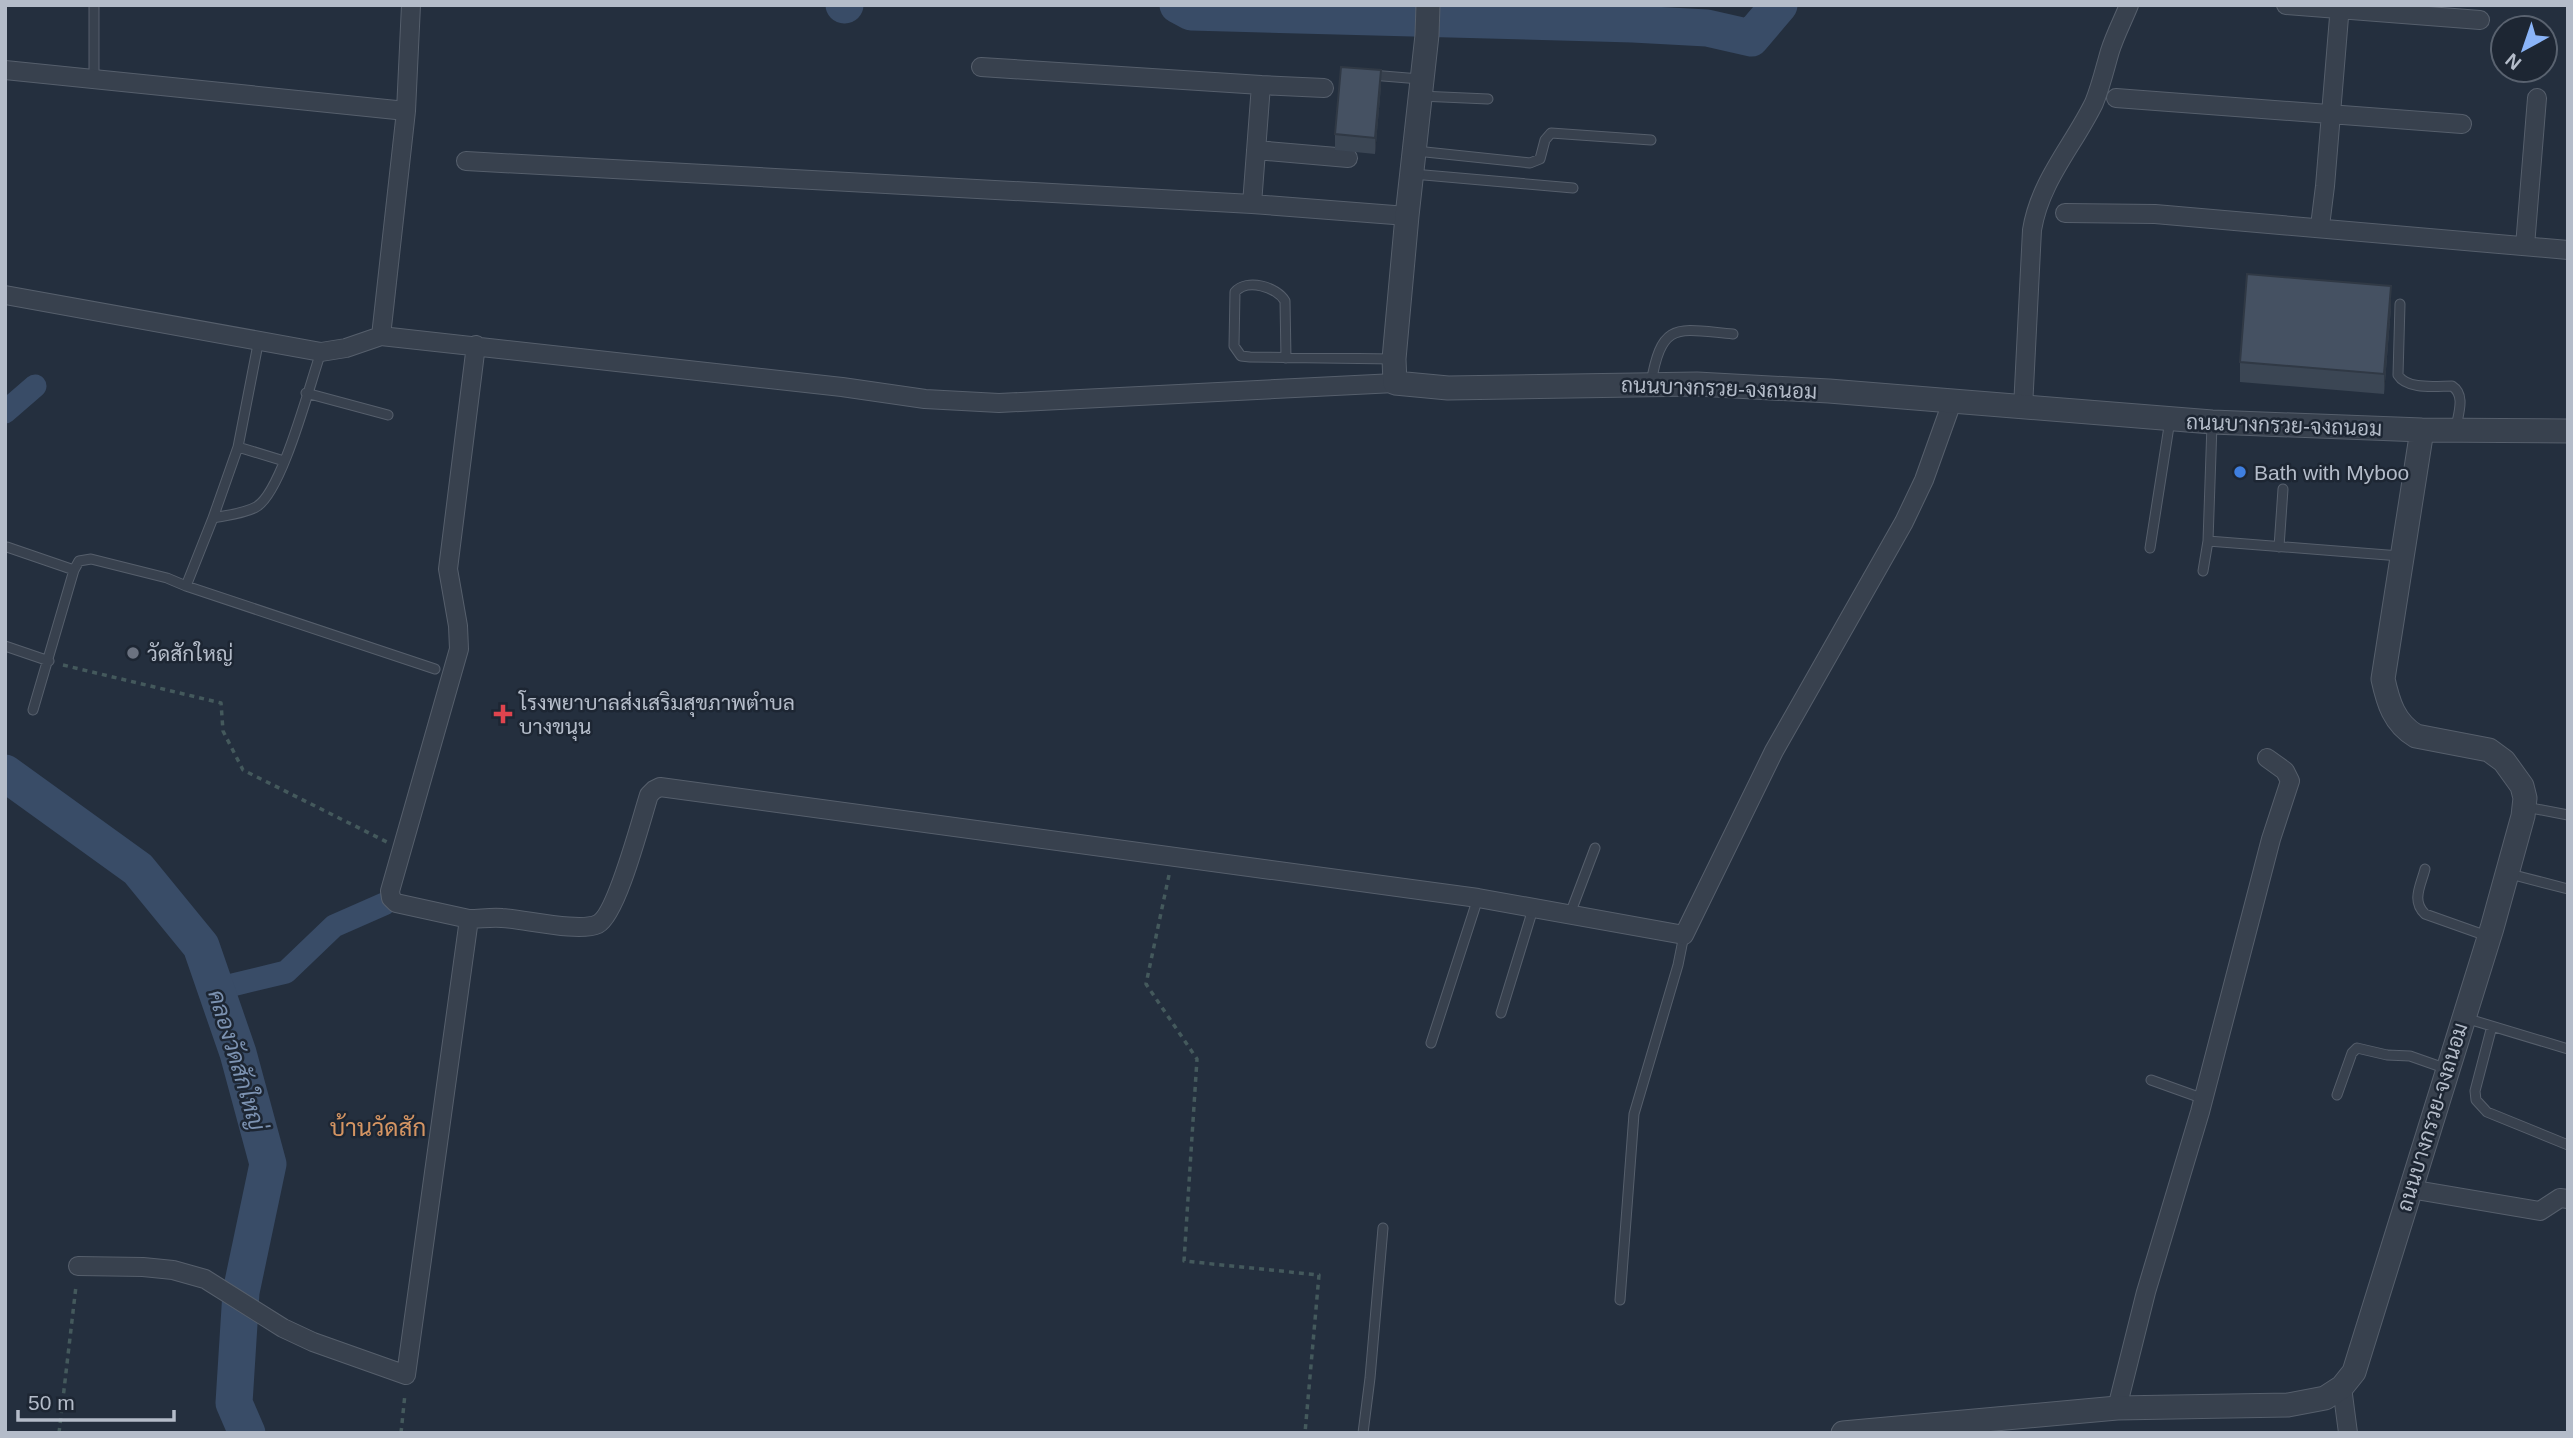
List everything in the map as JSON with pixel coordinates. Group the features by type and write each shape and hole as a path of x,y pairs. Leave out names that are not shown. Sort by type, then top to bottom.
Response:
{"street":[{"path":"381,336 406,111 411,5"},
{"path":"5,295 321,352 346,348 381,336 842,387 925,399 999,403 1395,383 1407,216 1428,5"},
{"path":"2022,408 2035,212 2054,169 2093,104 2110,49 2129,5"},
{"path":"2286,5 2340,7 2480,20"},
{"path":"2320,226 2340,7"},
{"path":"981,67 1324,88"},
{"path":"5,70 406,111"},
{"path":"1252,204 1261,85"},
{"path":"2116,98 2462,124"},
{"path":"2525,246 2537,98"},
{"path":"1256,150 1348,158"},
{"path":"466,161 1252,204 1407,216"},
{"path":"2065,213 2155,214 2320,226 2568,250"},
{"path":"476,345 448,569 458,626 459,649 402,846 390,891 391,898 396,903 469,919 500,918 579,928 598,924 608,914 618,893 649,795 660,788 1478,898 1684,935 1794,713 1904,522 1924,480 1952,402"},
{"name":"ถนนบางกรวย-จงถนอม","path":"1395,383 1448,388 1651,383 1829,391 2170,420 2421,430 2568,431"},
{"path":"2421,430 2383,679 2388,703 2405,730 2416,736 2489,750 2504,761 2522,786 2524,807"},
{"path":"2117,1408 2146,1292 2204,1099 2271,839 2290,781 2285,771 2267,758"},
{"name":"ถนนบางกรวย-จงถนอม","path":"2342,1387 2354,1372 2508,874 2524,807"},
{"path":"78,1266 143,1266 173,1270 205,1279 283,1328 313,1342 406,1375 469,919"},
{"path":"2410,1189 2540,1211 2560,1198 2568,1199"},
{"path":"1843,1433 2036,1424 2117,1408 2288,1405 2325,1398 2342,1387 2347,1433"}],"lane":[{"path":"94,5 94,79"},
{"path":"1357,74 1488,99"},
{"path":"1415,151 1530,163 1540,159 1545,140 1551,132 1651,140"},
{"path":"1413,174 1573,188"},
{"path":"1286,358 1285,301 1282,296 1277,290 1246,284 1240,287 1236,292 1234,346 1241,356 1286,358 1395,359"},
{"path":"2400,304 2398,375 2402,381 2410,384 2452,386 2458,390 2461,396 2456,430"},
{"path":"1651,383 1656,357 1666,338 1672,333 1689,330 1733,334"},
{"path":"186,586 214,518 238,447 259,339"},
{"path":"214,518 256,507 270,495 321,352"},
{"path":"306,393 388,415"},
{"path":"2150,548 2170,420"},
{"path":"2203,571 2208,541 2212,422"},
{"path":"238,447 284,461"},
{"path":"2279,547 2283,489"},
{"path":"2208,541 2402,556"},
{"path":"7,547 74,570"},
{"path":"33,710 74,570 79,561 91,559 167,578 436,669"},
{"path":"5,646 48,661"},
{"path":"2524,807 2568,815"},
{"path":"1570,914 1595,848"},
{"path":"2425,869 2416,901 2419,908 2425,914 2489,937"},
{"path":"2508,874 2568,889"},
{"path":"1431,1043 1478,898"},
{"path":"1501,1013 1533,909"},
{"path":"1620,1300 1634,1114 1678,965 1684,935"},
{"path":"2463,1017 2568,1049"},
{"path":"2492,1026 2475,1091 2476,1100 2487,1112 2568,1145"},
{"path":"2337,1095 2352,1053 2357,1048 2387,1055 2410,1056 2447,1069"},
{"path":"2151,1080 2204,1099"},
{"path":"1363,1433 1383,1228"}],"path":[{"path":"48,661 221,703 223,731 243,770 386,842 402,846"},
{"path":"1173,856 1146,984 1197,1059 1184,1261 1319,1275 1305,1433"},
{"path":"60,1433 78,1266"},
{"path":"401,1433 406,1375"}],"building":[{"path":"1341,67 1381,70 1375,138 1335,134"},
{"path":"2247,274 2391,286 2384,374 2240,362"}],"waterway":[{"path":"1178,5 1191,12 1707,28 1751,38 1779,5"},
{"path":"5,412 35,386"},
{"name":"คลองวัดสักใหญ่","path":"5,773 138,869 201,946 238,1053 268,1164 241,1292 234,1403 247,1433"},
{"path":"216,989 286,972 334,926 384,904"}],"place":[{"name":"Bath with Myboo","path":"2240,472"},
{"name":"วัดสักใหญ่","path":"133,653"},
{"name":"โรงพยาบาลส่งเสริมสุขภาพตำบล บางขนุน","path":"503,714"}],"district":[{"name":"บ้านวัดสัก","path":"378,1127"}]}
